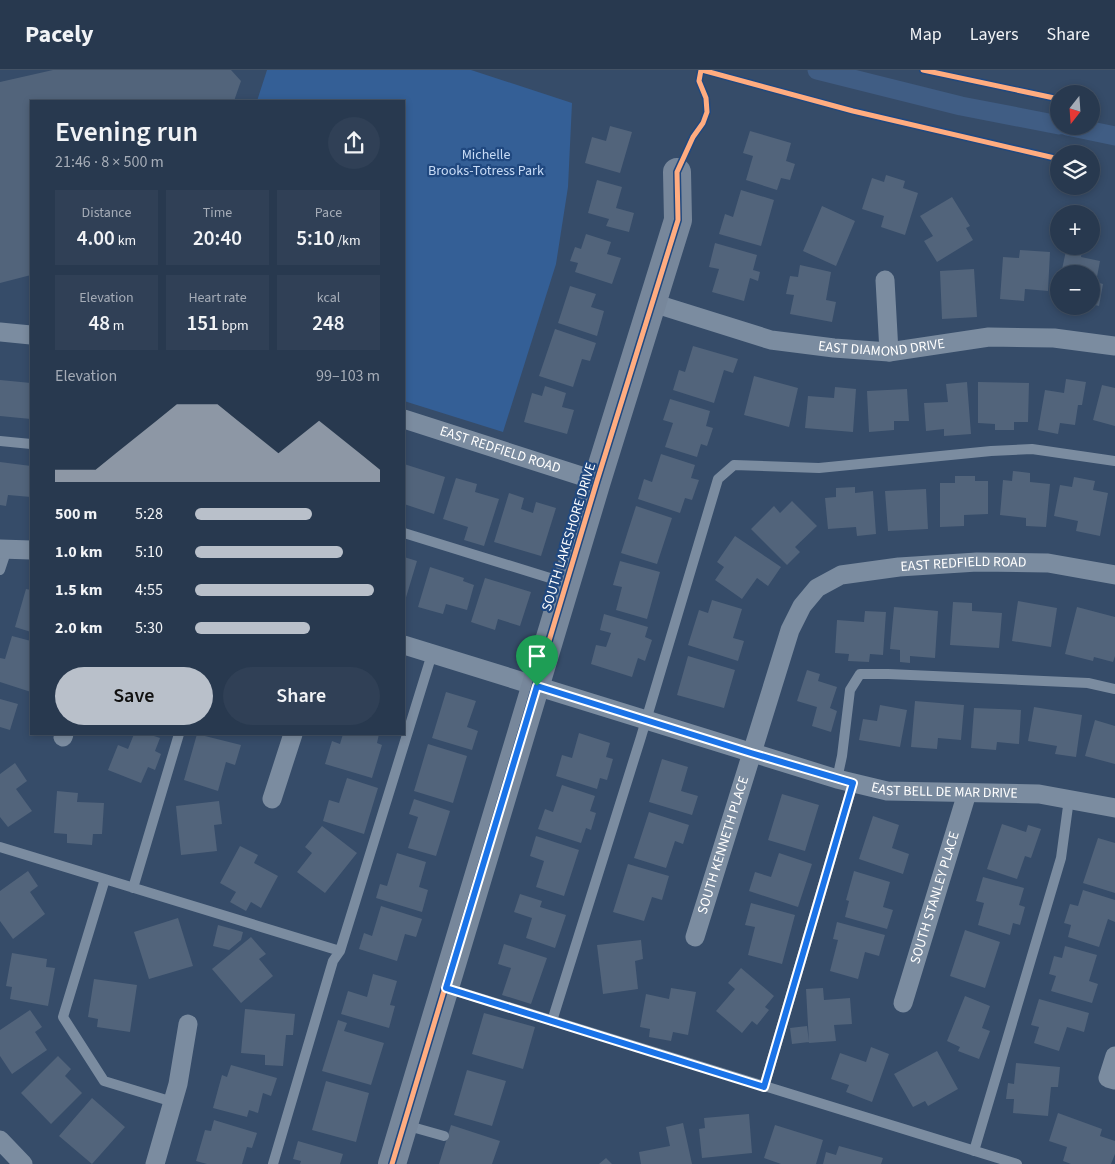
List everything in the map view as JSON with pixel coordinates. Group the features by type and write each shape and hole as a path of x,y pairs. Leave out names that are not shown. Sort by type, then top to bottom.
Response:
{"street":[{"name":"SOUTH LAKESHORE DRIVE","path":"392,1164 597,481 678,220 677,172"},
{"path":"885,280 889,352"},
{"name":"EAST DIAMOND DRIVE","path":"652,303 771,340 834,348 889,352 989,337 1054,338 1115,346"},
{"path":"0,332 30,335"},
{"name":"EAST REDFIELD ROAD","path":"405,420 597,481"},
{"path":"3,549 30,550"},
{"name":"EAST REDFIELD ROAD","path":"817,588 841,575 899,567 977,562 1048,563 1115,575"},
{"name":"SOUTH KENNETH PLACE","path":"695,937 790,630 802,606 817,588"},
{"name":"EAST BELL DE MAR DRIVE","path":"405,645 751,753 845,781 887,791 1039,794 1115,808"},
{"path":"272,799 293,735"},
{"name":"SOUTH STANLEY PLACE","path":"903,1003 967,793"},
{"path":"155,1164 178,1084 188,1024"},
{"path":"1112,1079 1115,1056"},
{"path":"0,1140 23,1164"}],"lane":[{"path":"0,441 30,444"},
{"path":"552,1021 646,720 718,479 734,466 819,468 991,451 1032,449 1115,461"},
{"path":"405,533 567,583"},
{"path":"0,570 3,549"},
{"path":"273,1164 333,961 340,951 432,654"},
{"path":"764,1087 845,781 842,756 850,690 860,674 1088,682 1115,689"},
{"path":"133,888 179,735"},
{"path":"974,1151 1061,858 1068,799"},
{"path":"0,847 340,951"},
{"path":"104,879 64,1017 104,1081 173,1102"},
{"path":"446,988 1017,1164"},
{"path":"404,1124 444,1136"}],"green space":[{"name":"Michelle Brooks-Totress Park","path":"267,70 471,70 572,103 568,187 556,264 503,432 405,401 405,100 257,100"}],"building":[{"path":"53,70 231,70 241,81 234,100 30,100 30,275 0,283 0,82"},
{"path":"610,126 632,132 620,173 585,163 592,137 606,141"},
{"path":"750,131 791,143 786,161 795,164 790,180 781,178 777,190 746,180 753,156 743,153"},
{"path":"886,175 905,181 903,188 918,193 905,235 881,227 884,216 862,209 872,178 884,182"},
{"path":"597,180 622,187 616,208 634,213 629,232 606,226 609,219 588,213"},
{"path":"741,190 774,200 761,246 719,234 725,214 733,217"},
{"path":"952,197 970,226 966,228 973,240 937,262 924,241 933,236 920,216"},
{"path":"822,206 855,221 836,266 803,251"},
{"path":"586,234 611,242 607,254 621,258 612,284 575,272 578,263 570,261 575,247 581,249"},
{"path":"715,243 757,255 753,270 760,272 758,281 750,278 744,301 712,292 719,269 709,267"},
{"path":"1020,250 1050,252 1048,291 1025,289 1024,301 1000,299 1003,257 1019,258"},
{"path":"1065,255 1081,255 1081,257 1100,261 1099,265 1063,265"},
{"path":"800,265 831,272 826,300 836,302 832,322 790,314 794,295 786,294 790,276 798,277"},
{"path":"974,269 977,317 942,319 940,271"},
{"path":"1100,283 1103,284 1100,300"},
{"path":"570,286 596,294 591,307 604,311 597,336 558,323"},
{"path":"555,329 596,343 590,361 582,359 573,387 539,376"},
{"path":"693,346 738,359 733,373 724,370 714,403 673,390 679,370 685,372"},
{"path":"754,376 798,388 789,427 744,415"},
{"path":"1066,379 1086,382 1082,405 1078,405 1075,425 1060,423 1058,434 1038,430 1045,390 1064,393"},
{"path":"0,380 30,383 30,419 0,416"},
{"path":"967,382 971,434 944,436 944,429 926,431 924,403 948,402 946,384"},
{"path":"978,382 1029,383 1028,422 1014,422 1014,430 995,430 995,424 978,423"},
{"path":"1102,385 1115,388 1115,426 1093,420"},
{"path":"545,386 566,393 562,407 574,410 567,434 524,422 532,393 542,396"},
{"path":"835,387 856,389 853,432 805,428 808,396 834,398"},
{"path":"907,389 909,421 894,421 894,430 869,432 867,391"},
{"path":"670,399 710,411 706,426 713,428 707,446 701,444 697,457 665,447 673,423 663,420"},
{"path":"661,454 695,465 691,478 699,480 692,500 685,498 680,513 638,499 644,479 652,482"},
{"path":"0,462 30,466 30,497 8,495 6,506 0,505"},
{"path":"405,464 445,477 434,514 405,504"},
{"path":"1013,471 1030,473 1030,482 1050,484 1046,527 1026,526 1026,518 1000,515 1003,480 1012,481"},
{"path":"955,476 975,476 975,481 988,481 988,514 964,515 964,526 940,527 940,483 955,483"},
{"path":"1074,477 1095,481 1093,490 1108,493 1100,536 1076,531 1078,521 1054,516 1060,485 1072,487"},
{"path":"456,478 477,484 475,492 499,499 484,546 464,540 468,527 443,519"},
{"path":"855,487 855,493 873,491 876,534 857,536 856,527 828,529 825,498 836,497 836,488"},
{"path":"926,489 928,529 888,531 885,491"},
{"path":"509,493 524,498 521,509 533,513 536,502 556,508 541,556 494,542"},
{"path":"792,501 817,526 795,547 800,552 787,565 751,529 774,506 780,513"},
{"path":"636,506 672,518 657,564 621,553"},
{"path":"735,536 781,567 768,586 757,578 742,599 715,580 724,567 717,562"},
{"path":"405,557 417,561 405,601"},
{"path":"620,561 660,572 647,619 616,610 622,587 613,585"},
{"path":"430,567 464,578 463,581 474,585 467,610 446,604 443,614 418,607"},
{"path":"485,578 531,592 520,626 498,619 495,630 471,622"},
{"path":"26,589 30,590 30,632 15,627"},
{"path":"712,600 742,609 733,638 744,641 738,661 688,645 699,610 708,613"},
{"path":"1018,601 1057,608 1051,647 1012,641"},
{"path":"953,602 972,603 972,611 1002,613 999,648 950,645"},
{"path":"894,607 938,611 935,658 910,656 910,663 900,662 900,650 890,649"},
{"path":"1077,607 1115,617 1115,656 1113,662 1094,657 1093,661 1065,654"},
{"path":"865,611 886,612 883,655 870,654 869,662 848,661 849,654 835,653 837,620 864,622"},
{"path":"604,614 648,627 645,637 652,640 645,661 638,658 632,677 591,664 596,645 606,647 611,633 600,630"},
{"path":"12,636 30,641 30,692 0,682 0,658 5,659"},
{"path":"688,656 735,670 724,708 677,695"},
{"path":"807,670 820,674 818,681 837,687 830,708 837,711 831,732 812,726 817,707 797,701"},
{"path":"446,692 476,701 467,727 478,731 472,750 432,738"},
{"path":"0,699 18,704 10,730 0,727"},
{"path":"915,701 964,705 961,740 938,738 937,749 911,747"},
{"path":"880,705 907,710 900,747 859,740 863,719 877,721"},
{"path":"1034,707 1082,715 1076,757 1055,754 1057,746 1028,741"},
{"path":"974,708 1021,710 1019,744 997,742 996,750 971,748"},
{"path":"1095,720 1115,726 1115,764 1085,756"},
{"path":"579,733 610,743 606,757 613,759 607,780 600,778 597,789 556,776 562,755 572,758"},
{"path":"134,735 151,735 160,738 155,751 161,754 155,770 148,767 141,783 108,770 118,745 128,749"},
{"path":"197,735 241,745 235,765 226,762 218,791 184,780"},
{"path":"343,735 379,735 377,743 382,745 372,778 325,764 332,741 340,744"},
{"path":"428,744 467,756 453,803 414,791"},
{"path":"662,759 688,767 681,791 698,796 692,815 649,802"},
{"path":"15,763 27,781 16,789 32,811 8,827 0,817 0,774"},
{"path":"347,778 378,788 364,834 323,821 329,800 339,803"},
{"path":"562,785 595,796 590,811 596,813 591,830 586,828 581,843 538,829 545,809 553,812"},
{"path":"57,791 78,793 77,802 104,803 102,834 93,834 92,845 67,843 67,834 54,833"},
{"path":"782,794 819,805 805,851 768,840"},
{"path":"414,799 450,811 436,856 408,848 418,817 409,814"},
{"path":"219,801 222,824 214,825 217,851 181,855 176,806"},
{"path":"649,812 689,825 683,844 675,841 666,868 634,858"},
{"path":"873,816 899,825 892,848 909,854 903,874 859,859"},
{"path":"1002,824 1026,832 1028,825 1041,829 1031,858 1025,856 1017,879 987,869"},
{"path":"322,826 357,853 325,893 297,872 312,853 305,847"},
{"path":"536,836 579,850 564,896 536,887 544,861 530,856"},
{"path":"1098,838 1115,843 1115,893 1083,883"},
{"path":"240,846 258,855 254,863 278,876 261,908 251,902 246,911 230,902 236,892 220,883"},
{"path":"397,853 426,862 419,887 428,890 422,912 376,898 380,884 387,886"},
{"path":"779,853 812,864 798,907 749,891 755,872 771,877"},
{"path":"628,864 669,876 662,900 652,897 644,921 613,912"},
{"path":"28,871 38,886 30,892 45,914 13,939 0,921 0,891"},
{"path":"854,871 890,882 883,907 893,910 887,929 845,917 849,901 846,900"},
{"path":"983,877 1024,888 1019,905 1025,907 1020,925 1013,923 1010,935 978,925 984,903 976,901"},
{"path":"1083,890 1115,900 1115,922 1108,919 1099,947 1068,937 1071,925 1064,923 1070,904 1078,906"},
{"path":"520,894 542,901 540,907 566,915 555,948 526,938 532,918 514,912"},
{"path":"751,903 795,915 782,964 748,955 755,927 745,925"},
{"path":"381,906 422,919 416,937 405,934 397,961 359,949 364,933 372,936"},
{"path":"178,918 193,966 149,979 134,932"},
{"path":"837,922 885,935 879,956 865,952 858,979 830,971 838,940 833,939"},
{"path":"218,925 243,932 241,940 229,950 213,946"},
{"path":"965,930 1000,942 985,988 950,976"},
{"path":"251,937 266,954 259,959 273,976 241,1003 212,969"},
{"path":"641,940 643,959 635,961 638,989 603,994 597,945"},
{"path":"504,944 547,958 531,1004 502,995 511,968 498,964"},
{"path":"1065,946 1097,955 1089,981 1098,984 1092,1003 1051,991 1056,976 1049,974 1054,956 1062,958"},
{"path":"12,953 47,959 46,967 55,968 48,1006 10,999 12,987 6,986"},
{"path":"741,968 774,996 765,1007 769,1010 757,1025 752,1021 742,1033 716,1011 735,989 728,983"},
{"path":"373,974 397,981 390,1005 395,1006 389,1028 341,1014 348,991 367,997"},
{"path":"94,979 137,985 130,1032 97,1027 98,1019 88,1017"},
{"path":"671,988 696,992 688,1035 673,1032 671,1041 649,1037 650,1029 640,1027 646,994 669,999"},
{"path":"823,988 824,1000 850,998 852,1024 834,1025 836,1041 809,1043 806,989"},
{"path":"965,996 990,1006 982,1028 990,1031 979,1059 958,1051 960,1047 947,1041"},
{"path":"1039,999 1089,1013 1084,1032 1067,1027 1059,1051 1034,1043 1039,1027 1031,1025"},
{"path":"245,1009 295,1014 293,1035 286,1035 283,1066 265,1065 265,1055 241,1053"},
{"path":"30,1010 42,1027 35,1032 47,1050 12,1074 0,1056 0,1030"},
{"path":"484,1013 535,1027 523,1069 472,1054"},
{"path":"338,1020 347,1023 344,1031 384,1043 371,1085 322,1071"},
{"path":"807,1026 809,1042 792,1044 790,1028"},
{"path":"871,1047 889,1054 872,1102 846,1092 849,1085 831,1079 840,1053 866,1062"},
{"path":"937,1051 958,1089 928,1106 925,1101 913,1107 894,1074"},
{"path":"58,1056 71,1069 65,1076 82,1093 51,1124 21,1093"},
{"path":"1016,1063 1060,1067 1058,1087 1051,1087 1048,1116 1013,1113 1014,1099 1006,1099 1008,1083 1014,1084"},
{"path":"231,1065 277,1078 271,1096 263,1093 258,1113 249,1110 247,1117 213,1108 222,1075 227,1077"},
{"path":"467,1070 506,1081 492,1126 454,1115"},
{"path":"326,1081 369,1093 356,1142 312,1130"},
{"path":"92,1098 125,1127 92,1164 59,1136"},
{"path":"1058,1113 1102,1129 1100,1136 1115,1141 1115,1154 1111,1164 1071,1164 1063,1161 1067,1147 1049,1141"},
{"path":"749,1114 752,1153 702,1158 699,1129 705,1128 704,1118"},
{"path":"214,1120 257,1133 252,1148 247,1147 242,1164 207,1164 196,1161 205,1130 211,1131"},
{"path":"683,1123 692,1164 641,1164 639,1152 670,1146 666,1127"},
{"path":"451,1125 500,1141 492,1164 439,1164"},
{"path":"775,1125 823,1140 816,1164 781,1164 764,1158"},
{"path":"298,1141 343,1154 340,1164 300,1164 301,1161 293,1159"},
{"path":"839,1146 883,1158 881,1164 823,1164 826,1152 836,1155"},
{"path":"606,1158 612,1164 599,1164"}],"waterway":[{"path":"817,70 961,106 1050,123"},
{"path":"1100,133 1115,136"}],"cycle path":[{"path":"392,1164 597,481 678,220 677,172 707,112 706,98 699,81 701,70"},
{"path":"702,70 853,111 1050,157"},
{"path":"923,70 1050,97"}],"route":[{"path":"537,686 853,783 764,1087 446,988 537,686"}]}
